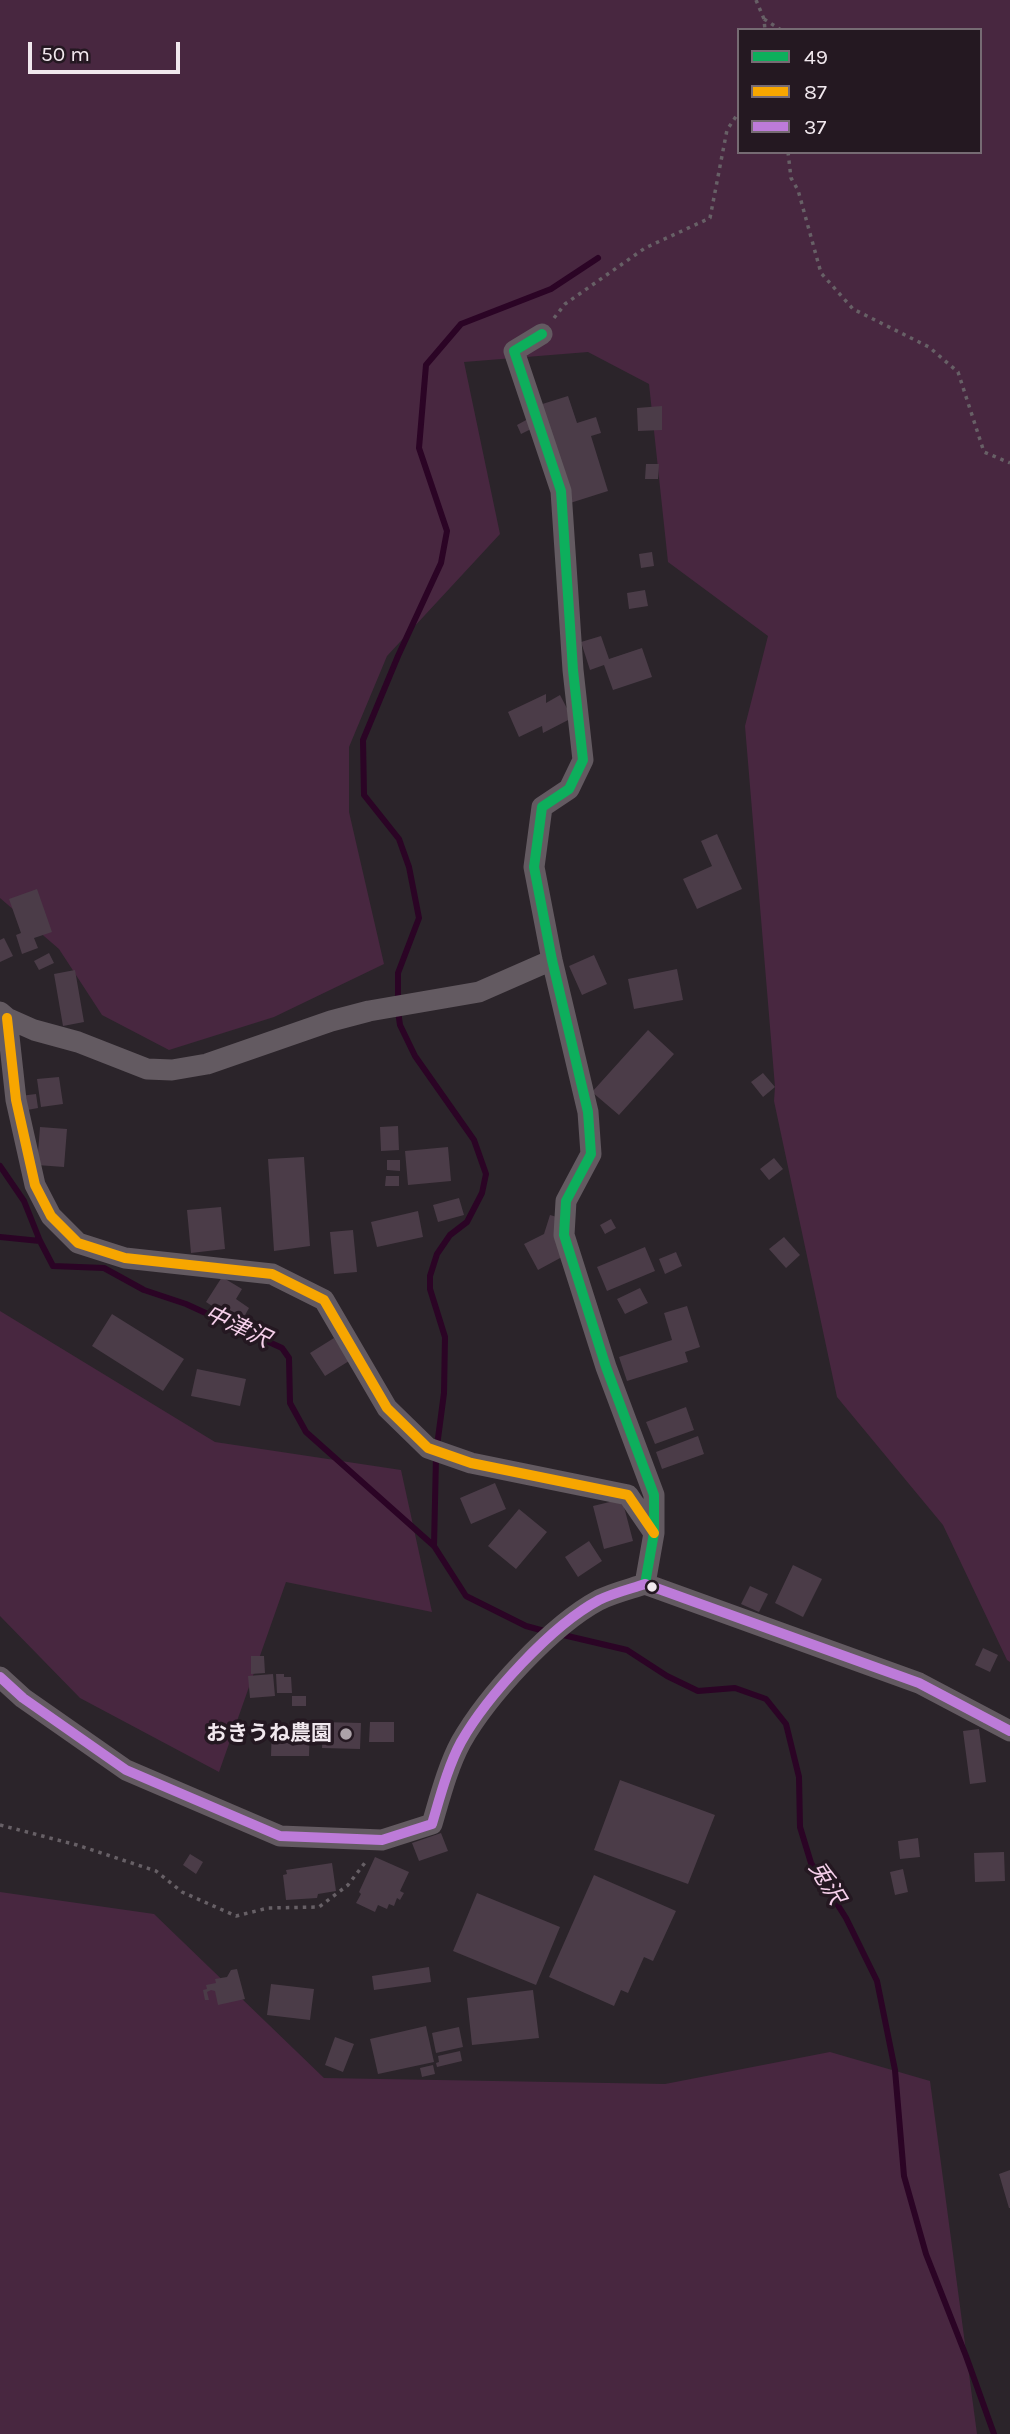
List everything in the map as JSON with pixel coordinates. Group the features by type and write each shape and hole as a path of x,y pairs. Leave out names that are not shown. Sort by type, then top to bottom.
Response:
{"street":[{"path":"542,334 514,351 561,491 573,670 583,760 569,789 542,807 534,867 552,960 588,1112 592,1154 566,1202 564,1235 606,1367 654,1495 654,1533 645,1584"},
{"path":"3,1015 34,1030 78,1042 147,1069 172,1070 207,1064 331,1021 369,1011 479,992 552,960"},
{"path":"3,1015 16,1100 35,1185 51,1216 78,1243 125,1258 272,1274 324,1300 387,1408 428,1448 471,1463 628,1495 654,1533"},
{"path":"0,1677 23,1698 126,1770 280,1836 382,1840 432,1824 461,1743 488,1703 552,1633 600,1600 645,1584 919,1683 1010,1731"}],"path":[{"path":"756,0 765,28"},
{"path":"764,19 778,28"},
{"path":"542,334 565,303 645,248 710,218 727,130 737,115"},
{"path":"788,154 792,178 798,190 821,273 852,309 929,348 958,372 984,452 1010,463"},
{"path":"0,1825 77,1845 156,1871 183,1892 236,1916 268,1908 319,1907 348,1885 382,1840"}],"shaded area":[{"path":"0,0 1010,0 1010,1662 943,1525 837,1397 774,1101 745,726 768,636 668,562 649,384 588,352 464,362 500,534 387,656 349,747 349,812 384,964 274,1017 169,1050 102,1015 59,949 0,898"},
{"path":"0,1311 215,1442 401,1470 432,1612 286,1582 219,1772 80,1698 0,1616"},
{"path":"0,1892 154,1914 324,2078 665,2084 830,2052 930,2081 977,2434 0,2434"}],"building":[{"path":"568,396 577,423 596,417 601,433 591,436 608,491 567,504 536,406"},
{"path":"662,406 662,430 638,431 637,408"},
{"path":"528,419 533,428 521,434 517,425"},
{"path":"646,464 659,464 658,479 645,479"},
{"path":"652,552 654,566 641,568 639,554"},
{"path":"645,590 648,606 629,609 627,593"},
{"path":"601,636 609,659 642,648 652,677 613,690 604,665 590,670 581,642"},
{"path":"546,694 546,703 560,695 572,718 543,733 542,726 519,737 508,712"},
{"path":"717,834 742,889 697,909 683,879 712,866 701,841"},
{"path":"37,889 52,932 34,938 38,948 22,954 16,935 21,933 9,899"},
{"path":"4,938 13,956 0,962 0,940"},
{"path":"49,953 54,963 39,970 34,961"},
{"path":"594,955 607,984 582,995 569,966"},
{"path":"677,969 683,1000 634,1009 628,979"},
{"path":"75,970 84,1022 63,1026 54,974"},
{"path":"648,1030 674,1054 619,1115 592,1092"},
{"path":"763,1073 775,1087 763,1097 751,1082"},
{"path":"59,1077 63,1104 41,1107 37,1079"},
{"path":"36,1094 38,1108 22,1111 20,1096"},
{"path":"398,1126 399,1150 381,1151 380,1127"},
{"path":"40,1127 67,1129 64,1167 37,1165"},
{"path":"448,1147 451,1181 408,1185 405,1151"},
{"path":"304,1157 310,1246 274,1251 268,1159"},
{"path":"774,1158 783,1169 769,1180 760,1169"},
{"path":"387,1160 400,1160 400,1171 387,1170"},
{"path":"386,1176 399,1176 399,1186 385,1186"},
{"path":"459,1198 464,1215 438,1222 433,1205"},
{"path":"221,1207 225,1249 191,1253 187,1210"},
{"path":"418,1211 423,1237 377,1247 371,1222"},
{"path":"550,1215 564,1219 562,1257 538,1270 524,1244 544,1234"},
{"path":"611,1219 616,1228 605,1234 600,1225"},
{"path":"353,1230 357,1272 334,1274 330,1232"},
{"path":"784,1237 800,1255 786,1268 769,1249"},
{"path":"645,1247 655,1271 607,1291 597,1267"},
{"path":"676,1252 682,1266 665,1274 659,1259"},
{"path":"222,1277 242,1289 236,1299 249,1308 240,1324 206,1302"},
{"path":"640,1288 648,1303 625,1314 617,1299"},
{"path":"687,1306 700,1347 685,1352 688,1362 627,1381 619,1357 672,1340 664,1313"},
{"path":"112,1314 184,1359 163,1391 92,1346"},
{"path":"334,1338 349,1361 325,1376 310,1353"},
{"path":"197,1369 246,1379 240,1406 191,1396"},
{"path":"686,1407 694,1430 655,1444 646,1422"},
{"path":"698,1436 704,1454 662,1469 656,1452"},
{"path":"495,1483 506,1509 471,1524 460,1498"},
{"path":"622,1499 633,1541 604,1549 593,1506"},
{"path":"519,1509 547,1532 516,1569 488,1546"},
{"path":"589,1541 602,1561 578,1577 565,1557"},
{"path":"793,1565 822,1579 803,1617 775,1603"},
{"path":"750,1586 768,1594 759,1612 741,1604"},
{"path":"983,1648 998,1655 990,1672 975,1665"},
{"path":"251,1656 264,1656 265,1673 251,1674"},
{"path":"273,1674 275,1696 250,1698 248,1676"},
{"path":"276,1674 291,1677 292,1693 277,1693"},
{"path":"292,1696 306,1696 306,1706 292,1706"},
{"path":"323,1722 361,1723 360,1749 322,1748"},
{"path":"370,1722 394,1722 394,1742 369,1742"},
{"path":"272,1724 310,1725 309,1756 271,1756"},
{"path":"979,1729 986,1782 970,1784 963,1731"},
{"path":"620,1780 715,1815 688,1884 594,1850"},
{"path":"441,1833 448,1851 419,1861 412,1843"},
{"path":"918,1838 920,1857 900,1859 898,1841"},
{"path":"1004,1852 1005,1881 975,1882 974,1853"},
{"path":"190,1854 203,1862 196,1874 183,1865"},
{"path":"375,1857 409,1872 400,1891 404,1893 400,1900 397,1898 394,1906 389,1904 387,1909 378,1905 375,1912 356,1903"},
{"path":"332,1863 336,1891 318,1894 317,1898 286,1900 283,1875 287,1874 286,1870"},
{"path":"903,1869 908,1892 895,1895 890,1872"},
{"path":"594,1875 676,1911 653,1961 644,1957 628,1993 621,1990 614,2006 549,1977"},
{"path":"477,1893 560,1927 536,1985 453,1951"},
{"path":"429,1967 431,1982 374,1990 372,1976"},
{"path":"237,1969 245,1999 218,2005 215,1991 211,1990 207,1992 209,2000 205,2000 203,1990 207,1989 206,1985 216,1983 215,1979 227,1977 231,1970"},
{"path":"271,1984 314,1989 310,2020 267,2015"},
{"path":"533,1990 539,2038 472,2045 467,1998"},
{"path":"426,2026 434,2062 378,2074 370,2039"},
{"path":"459,2027 463,2047 436,2053 432,2033"},
{"path":"335,2037 354,2044 343,2072 325,2065"},
{"path":"460,2051 462,2061 437,2067 438,2056"},
{"path":"433,2065 435,2074 422,2077 420,2068"},
{"path":"1010,2170 1010,2208 1009,2208 999,2174"}],"waterway":[{"path":"398,1001 398,973 419,918 409,867 399,839 364,795 363,740 441,563 447,531 419,448 426,365 461,324 551,289 598,258"},
{"path":"398,1011 400,1025 415,1056 474,1140 486,1174 482,1193 467,1222 450,1235 437,1254 430,1276 430,1289 445,1337 444,1393 437,1446"},
{"name":"中津沢","path":"0,1166 24,1201 53,1266 104,1268 144,1290 186,1304 282,1348 289,1358 290,1403 306,1432 434,1546 466,1596 526,1626 548,1632"},
{"path":"0,1237 40,1241"},
{"path":"434,1546 436,1457"},
{"name":"兎沢","path":"559,1634 627,1650 667,1676 698,1691 735,1688 766,1699 786,1724 799,1777 800,1827 811,1863 846,1918 877,1981 895,2070 904,2176 926,2254 994,2434"}],"transit line":[{"name":"49","path":"542,334 514,351 561,491 573,670 583,760 569,789 542,807 534,867 552,960 588,1112 591,1154 566,1201 564,1235 606,1367 654,1495 654,1533 645,1584"},
{"name":"87","path":"7,1018 16,1100 35,1185 51,1216 78,1243 125,1258 272,1274 324,1300 387,1408 428,1448 471,1463 628,1495 654,1533"},
{"name":"37","path":"0,1677 23,1698 126,1770 280,1836 382,1840 432,1824 456,1751 472,1724 504,1683 561,1626 581,1611 599,1600 645,1584 919,1683 1010,1731"}],"place":[{"name":"おきうね農園","path":"346,1734"}]}
